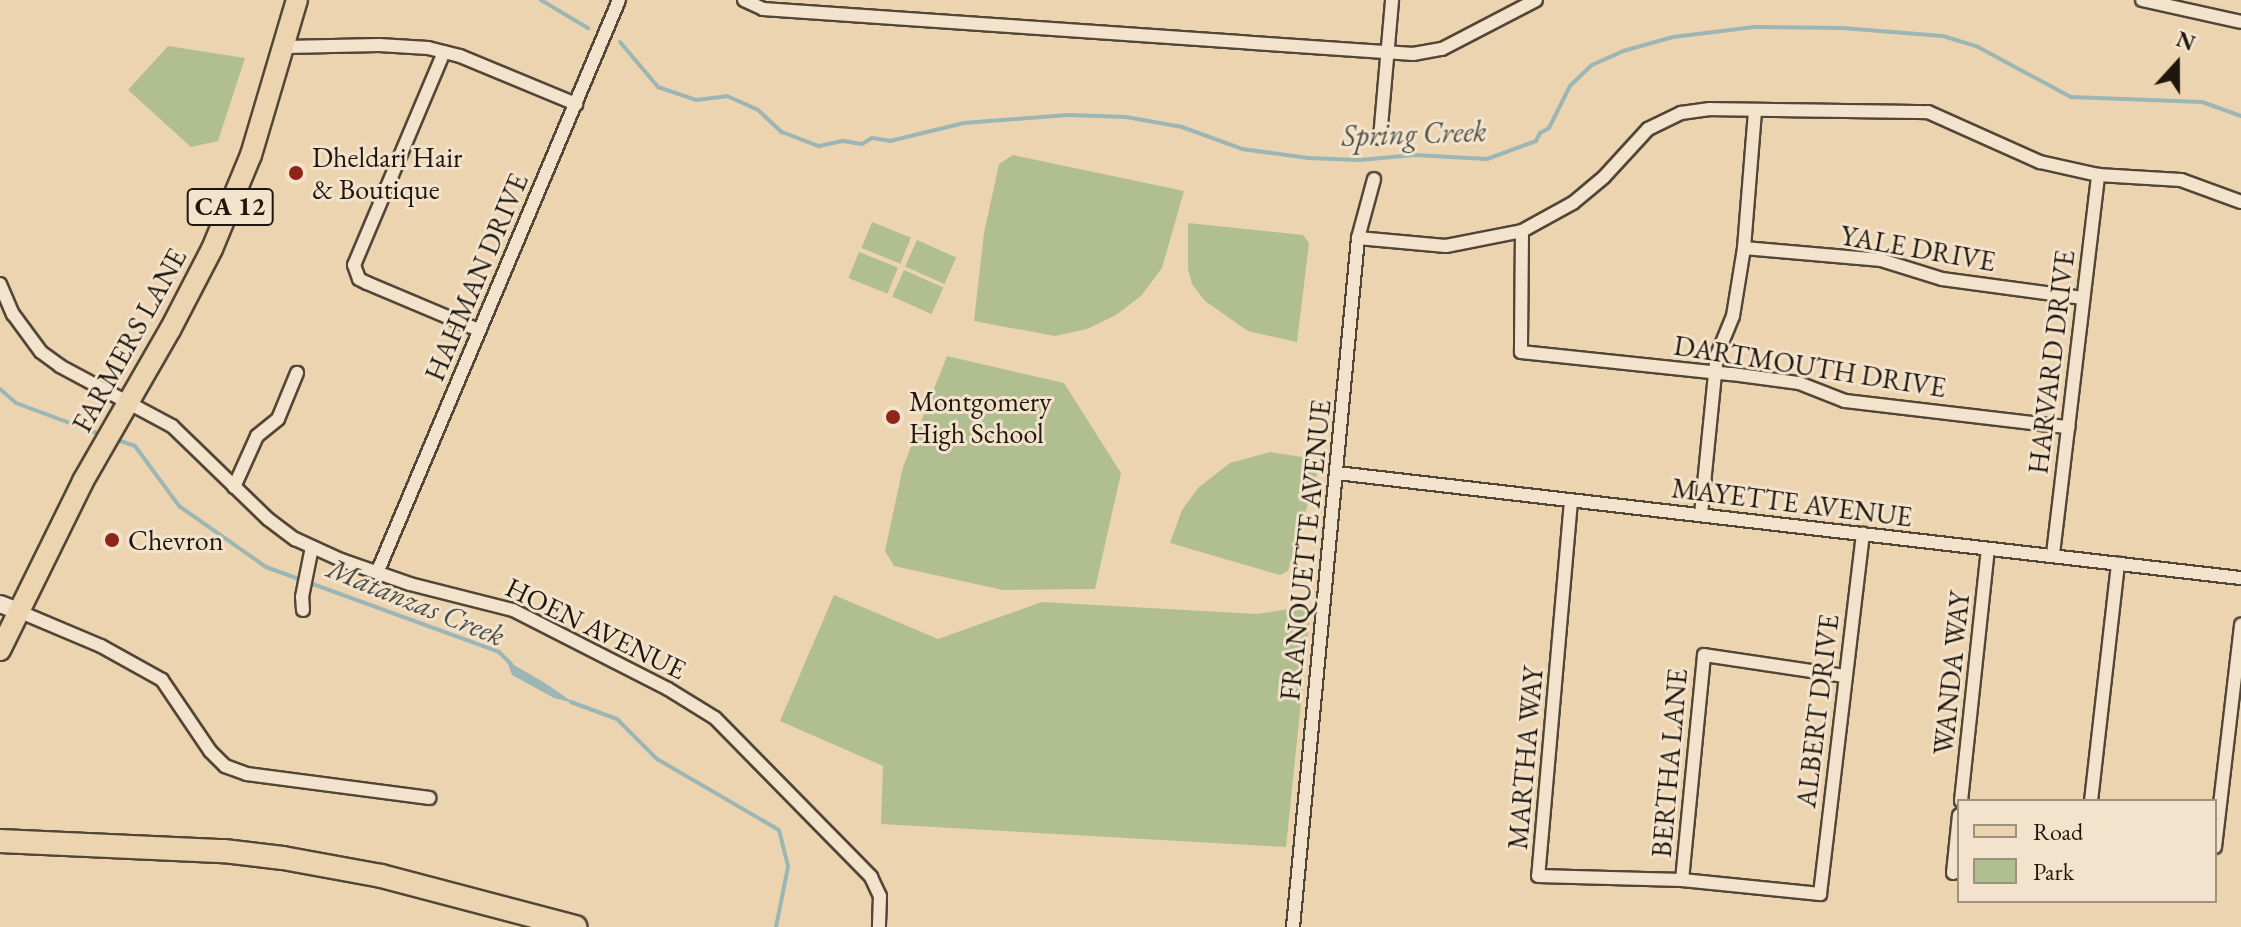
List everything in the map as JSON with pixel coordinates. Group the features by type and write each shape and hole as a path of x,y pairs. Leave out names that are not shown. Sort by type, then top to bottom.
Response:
{"highway":[{"path":"0,841 224,851 283,858 381,876 575,927"}],"main road":[{"name":"FARMERS LANE","path":"0,650 9,607 170,330 217,237 251,155 297,0"}],"street":[{"name":"HAHMAN DRIVE","path":"377,573 619,0"},
{"path":"744,0 763,9 1413,54 1442,49 1536,0"},
{"path":"1380,138 1392,0"},
{"path":"2142,0 2197,6 2241,22"},
{"path":"285,47 390,45 444,52 576,104"},
{"path":"444,52 354,265 359,279 478,330"},
{"path":"1701,514 1717,355 1733,316 1744,248 1755,110"},
{"path":"1358,238 1446,246 1522,231 1573,203 1659,123 1693,111 1928,112 2026,158 2098,175 2181,180 2241,202"},
{"name":"HARVARD DRIVE","path":"2053,554 2098,175"},
{"name":"FRANQUETTE AVENUE","path":"1293,927 1358,238 1374,179"},
{"name":"DARTMOUTH DRIVE","path":"1522,231 1521,352 1799,383 1845,401 2068,427"},
{"name":"YALE DRIVE","path":"1744,248 1881,260 1942,279 2083,298"},
{"name":"HOEN AVENUE","path":"0,284 13,314 41,352 68,371 129,400 172,426 275,525 312,547 377,573 513,610 705,711 734,733 822,830 871,877 880,896 879,927"},
{"path":"234,487 257,436 278,419 297,373"},
{"name":"MAYETTE AVENUE","path":"1337,473 2241,578"},
{"name":"MARTHA WAY","path":"1571,501 1538,876 1682,880"},
{"name":"ALBERT DRIVE","path":"1820,894 1863,534"},
{"path":"302,603 312,547"},
{"name":"WANDA WAY","path":"1961,799 1988,549"},
{"path":"2091,799 2118,564"},
{"path":"9,607 101,646 162,680 210,751 225,766 247,774 429,798"},
{"path":"2217,830 2241,625"},
{"name":"BERTHA LANE","path":"1820,894 1682,880 1704,655 1845,676"},
{"path":"1953,873 1957,834"}],"green space":[{"path":"168,46 245,58 218,141 191,147 128,90"},
{"path":"1013,155 1184,191 1162,268 1141,296 1116,315 1087,329 1055,336 974,321 984,233 999,164"},
{"path":"872,222 911,238 900,264 862,248"},
{"path":"1188,223 1303,235 1309,243 1297,342 1248,331 1205,301 1192,284 1188,269"},
{"path":"917,240 956,257 944,284 905,266"},
{"path":"859,252 898,268 887,294 849,278"},
{"path":"904,270 943,287 931,314 892,296"},
{"path":"947,356 1064,383 1121,473 1095,589 1003,590 894,566 885,551 903,467"},
{"path":"1270,452 1321,460 1288,571 1280,575 1170,543 1182,510 1198,488 1230,463"},
{"path":"834,595 938,639 1042,602 1257,614 1311,606 1286,847 881,824 883,766 780,721"}],"water":[{"path":"507,661 574,703 554,698 512,675"}],"waterway":[{"name":"Spring Creek","path":"541,0 588,28"},
{"name":"Spring Creek","path":"620,42 658,87 696,100 727,96 758,110 782,132 819,146 843,141 862,144 872,138 890,141 964,123 1069,115 1126,117 1182,127 1242,149 1308,158 1360,160 1414,155 1487,159 1536,141 1540,133 1549,128 1570,86 1592,65 1623,51 1673,37 1754,27 1842,28 1943,36 1978,47 2071,97 2202,102 2241,116"},
{"name":"Matanzas Creek","path":"0,389 16,403 102,435"},
{"name":"Matanzas Creek","path":"114,439 135,446 179,506 266,567 499,652 511,664"},
{"name":"Matanzas Creek","path":"571,702 617,719 657,759 779,830 788,867 776,927"}],"place":[{"name":"Dheldari Hair & Boutique","path":"296,173"},
{"name":"Montgomery High School","path":"893,417"},
{"name":"Chevron","path":"112,540"}]}
